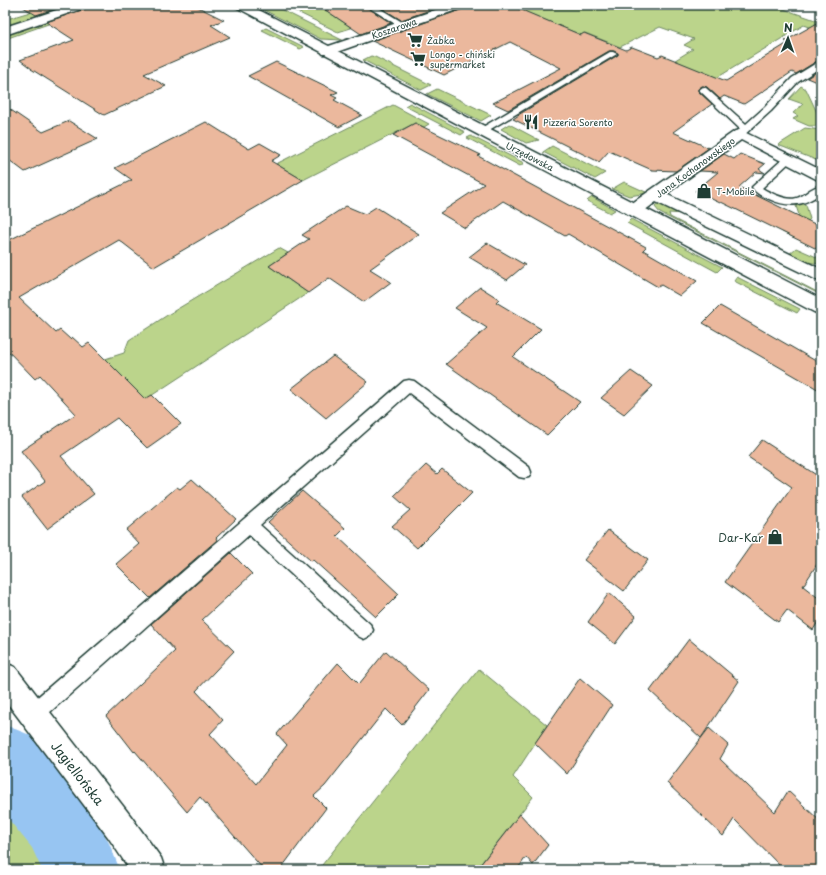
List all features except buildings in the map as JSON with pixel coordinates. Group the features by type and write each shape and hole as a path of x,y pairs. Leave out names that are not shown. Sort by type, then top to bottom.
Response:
{"street":[{"path":"5,31 83,5"},
{"name":"Urzędowska","path":"240,5 821,307"},
{"name":"Koszarowa","path":"327,51 461,5"},
{"name":"Jana Kochanowskiego","path":"634,210 743,131 788,159 821,176"},
{"path":"655,195 821,276"},
{"name":"Jagiellońska","path":"5,677 119,826 149,870"}],"lane":[{"path":"369,5 403,25"},
{"path":"481,131 613,54"},
{"path":"703,90 743,131 768,109 795,80 821,64"},
{"path":"788,159 757,187 759,191 784,203 791,203 810,197 821,188"},
{"path":"33,714 409,385 524,472"},
{"path":"250,524 364,630"}],"green space":[{"path":"53,5 71,5 12,25 7,19"},
{"path":"93,5 103,5 5,39 5,35"},
{"path":"254,5 272,5 342,40 321,39"},
{"path":"283,5 318,5 349,26 383,18 338,32"},
{"path":"523,5 772,5 821,22 821,31 804,25 695,91 672,62 693,49 684,45 694,39 660,27 620,47 585,33 581,35 530,14 517,7"},
{"path":"266,28 304,47 300,49 262,30"},
{"path":"371,56 431,85 421,90 363,60"},
{"path":"801,86 806,89 821,121 821,126 809,126 793,119 798,116 793,113 803,104 789,99"},
{"path":"437,89 491,115 481,121 427,94"},
{"path":"410,103 465,132 461,135 405,106"},
{"path":"393,105 429,124 424,127 415,123 303,180 276,164"},
{"path":"509,124 539,140 526,143 501,129"},
{"path":"805,128 821,130 821,162 778,145"},
{"path":"471,136 524,163 520,166 467,138"},
{"path":"552,146 605,173 595,179 543,152"},
{"path":"624,182 648,193 629,196 612,189"},
{"path":"592,197 615,210 610,213 587,201"},
{"path":"799,202 806,205 810,219 793,237 782,232 799,215 796,206"},
{"path":"657,204 663,204 685,214 669,213 670,217 821,295 660,213 655,207"},
{"path":"631,219 722,267 717,272 627,223"},
{"path":"279,248 288,253 269,266 308,293 128,411 105,359 124,353 129,340 169,314"},
{"path":"796,248 821,259 821,264 798,261 787,256"},
{"path":"737,277 800,309 797,313 734,281"},
{"path":"479,669 547,725 513,777 533,797 476,870 318,870"},
{"path":"5,727 52,792 117,870 87,870 61,818 5,753"},
{"path":"5,760 58,822 82,870 5,870"}],"waterway":[{"path":"5,760 58,822 82,870"}],"place":[{"name":"Żabka","path":"415,40"},
{"name":"Longo - chiński supermarket","path":"418,59"},
{"name":"Pizzeria Sorento","path":"531,122"},
{"name":"T-Mobile","path":"704,191"},
{"name":"Dar-Kar","path":"775,537"}]}
